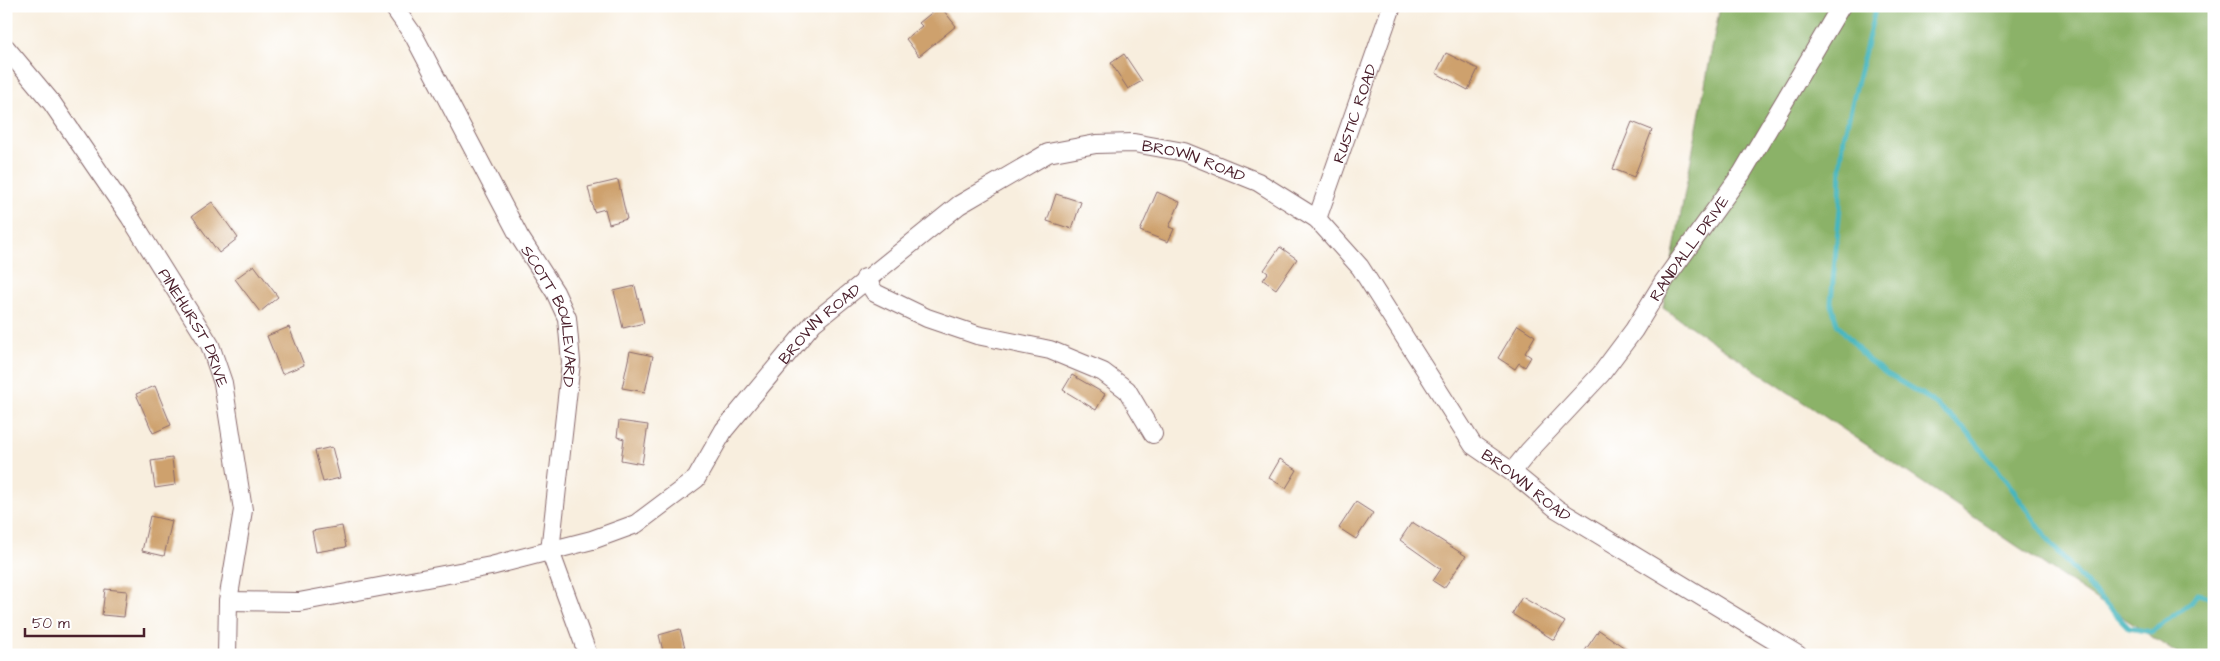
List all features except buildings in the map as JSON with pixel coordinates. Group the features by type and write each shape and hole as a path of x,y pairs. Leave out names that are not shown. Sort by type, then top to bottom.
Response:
{"street":[{"name":"SCOTT BOULEVARD","path":"393,6 414,36 519,236 555,292 567,318 571,362 550,551 588,655"},
{"name":"RUSTIC ROAD","path":"1317,218 1392,6"},
{"name":"RANDALL DRIVE","path":"1512,472 1524,456 1601,374 1634,330 1664,281 1742,173 1841,6"},
{"name":"PINEHURST DRIVE","path":"10,58 52,103 130,217 210,344 223,383 243,510 228,601 227,655"},
{"name":"BROWN ROAD","path":"228,601 299,602 513,562 636,524 696,478 724,430 812,323 865,278 959,205 1048,153 1096,144 1134,143 1184,152 1258,182 1317,218 1360,267 1473,445 1512,472 1558,509 1798,655"},
{"path":"865,278 875,293 928,318 977,335 1050,350 1103,372 1127,390 1153,434"}],"green space":[{"path":"1720,6 2208,6 2214,10 2214,655 2179,655 1663,308"}],"waterway":[{"path":"1876,6 1844,137 1841,160 1840,208 1831,302 1837,324 1868,360 1887,374 1928,398 1964,428 2008,483 2049,541 2080,577 2129,628 2151,632 2191,603 2197,594 2214,598"}]}
